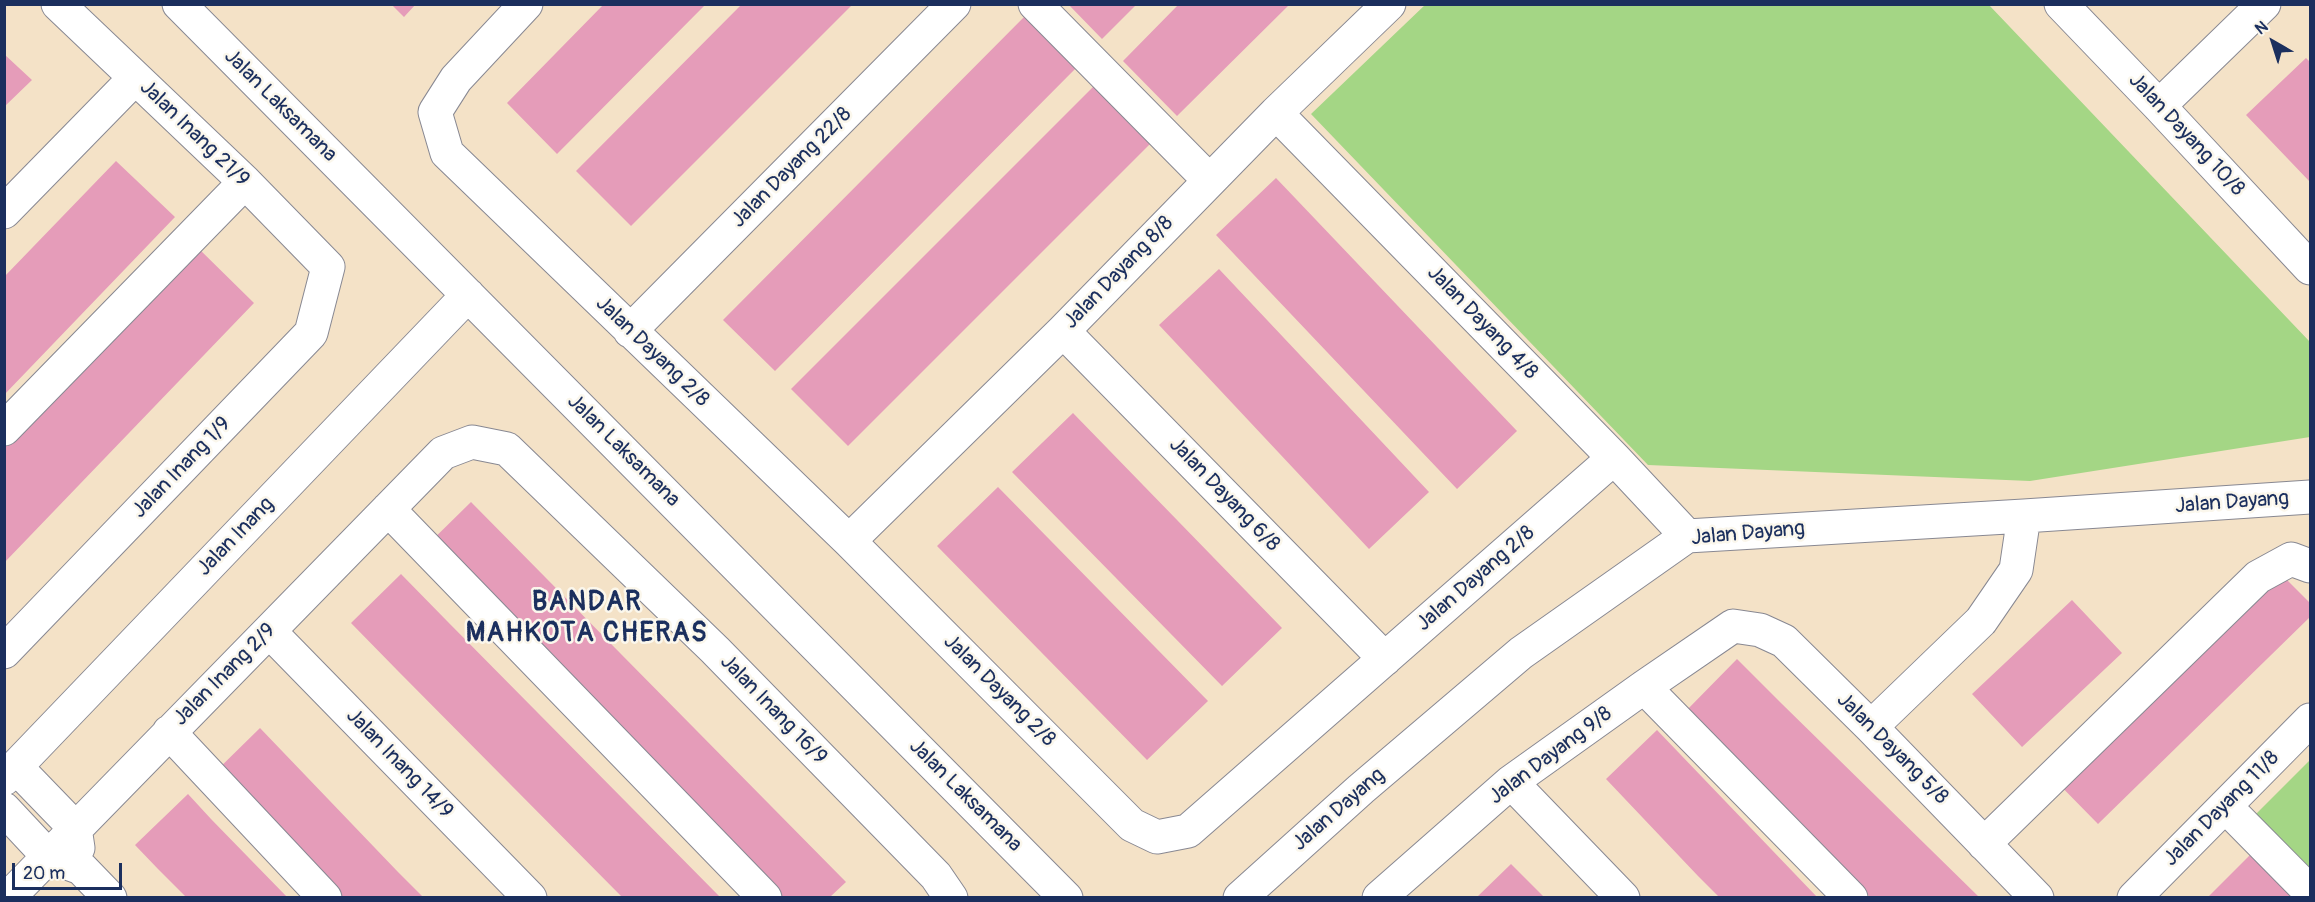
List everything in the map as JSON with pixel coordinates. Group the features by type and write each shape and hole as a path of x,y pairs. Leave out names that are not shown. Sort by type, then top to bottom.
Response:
{"street":[{"name":"Jalan Inang 21/9","path":"58,4 245,182 328,267"},
{"name":"Jalan Laksamana","path":"179,4 1066,897"},
{"name":"Jalan Dayang 2/8","path":"526,4 456,79 435,112 447,153 849,541 1132,825 1157,837 1188,831 1614,458"},
{"name":"Jalan Dayang 22/8","path":"630,332 954,4"},
{"path":"1035,4 1209,180"},
{"name":"Jalan Dayang 8/8","path":"849,541 1063,331 1276,113 1389,4"},
{"name":"Jalan Dayang 10/8","path":"2061,4 2310,268"},
{"path":"2159,106 2264,4"},
{"path":"4,212 135,78"},
{"name":"Jalan Dayang 4/8","path":"1276,113 1614,458 1687,536"},
{"path":"4,429 245,182"},
{"name":"Jalan Inang 1/9","path":"4,652 311,333 328,267"},
{"name":"Jalan Inang","path":"10,773 468,295"},
{"name":"Jalan Dayang 6/8","path":"1063,331 1385,659"},
{"name":"Jalan Inang 16/9","path":"443,453 472,442 507,449 715,650 936,876 951,897"},
{"name":"Jalan Inang 2/9","path":"8,897 443,453"},
{"name":"Jalan Dayang","path":"1240,897 1361,789 1521,653 1687,536 2310,497"},
{"path":"388,509 765,897"},
{"path":"1871,727 1981,621 2016,570 2024,516"},
{"path":"1984,844 2258,577 2291,559 2310,566"},
{"name":"Jalan Dayang 5/8","path":"1733,626 1760,630 1784,641 2037,897"},
{"name":"Jalan Dayang 9/8","path":"1393,893 1511,782 1733,626"},
{"name":"Jalan Inang 14/9","path":"269,631 530,897"},
{"path":"1644,687 1851,897"},
{"name":"Jalan Dayang 11/8","path":"2134,897 2310,720"},
{"path":"169,732 325,897"},
{"path":"10,773 75,828 81,868"},
{"path":"1511,782 1623,897"},
{"path":"2225,806 2310,892"},
{"path":"4,809 48,856 81,868 110,897"}],"green space":[{"path":"1426,4 1989,5 2310,342 2310,437 2030,481 1648,465 1311,114"},
{"path":"2310,760 2310,883 2248,822"}],"building":[{"path":"391,4 416,4 404,17"},
{"path":"604,4 706,4 557,154 507,103"},
{"path":"742,4 853,4 631,226 576,171"},
{"path":"1068,4 1137,4 1102,39"},
{"path":"1179,4 1290,4 1177,116 1123,61"},
{"path":"1028,13 1080,64 775,371 723,320"},
{"path":"4,54 32,80 4,107"},
{"path":"2306,58 2310,62 2310,182 2246,115"},
{"path":"1098,82 1155,139 848,446 791,389"},
{"path":"116,161 175,217 4,395 4,277"},
{"path":"1276,178 1517,431 1457,489 1216,235"},
{"path":"194,244 254,303 4,563 4,441"},
{"path":"1219,269 1429,492 1369,549 1159,325"},
{"path":"1073,413 1282,628 1222,686 1012,472"},
{"path":"998,487 1208,701 1147,760 937,546"},
{"path":"471,502 846,882 830,897 750,897 415,557"},
{"path":"2266,559 2310,603 2310,617 2098,824 2047,772"},
{"path":"401,574 720,897 622,897 397,670 351,623"},
{"path":"2072,600 2122,653 2022,747 1972,694"},
{"path":"1737,659 1979,897 1870,897 1683,714"},
{"path":"260,728 423,897 321,897 208,779"},
{"path":"1657,730 1817,897 1719,897 1698,876 1606,779"},
{"path":"188,794 287,897 186,897 158,869 135,845"},
{"path":"2257,848 2306,897 2208,897"},
{"path":"1511,864 1544,897 1477,897"}],"district":[{"name":"BANDAR MAHKOTA CHERAS","path":"587,618"}]}
